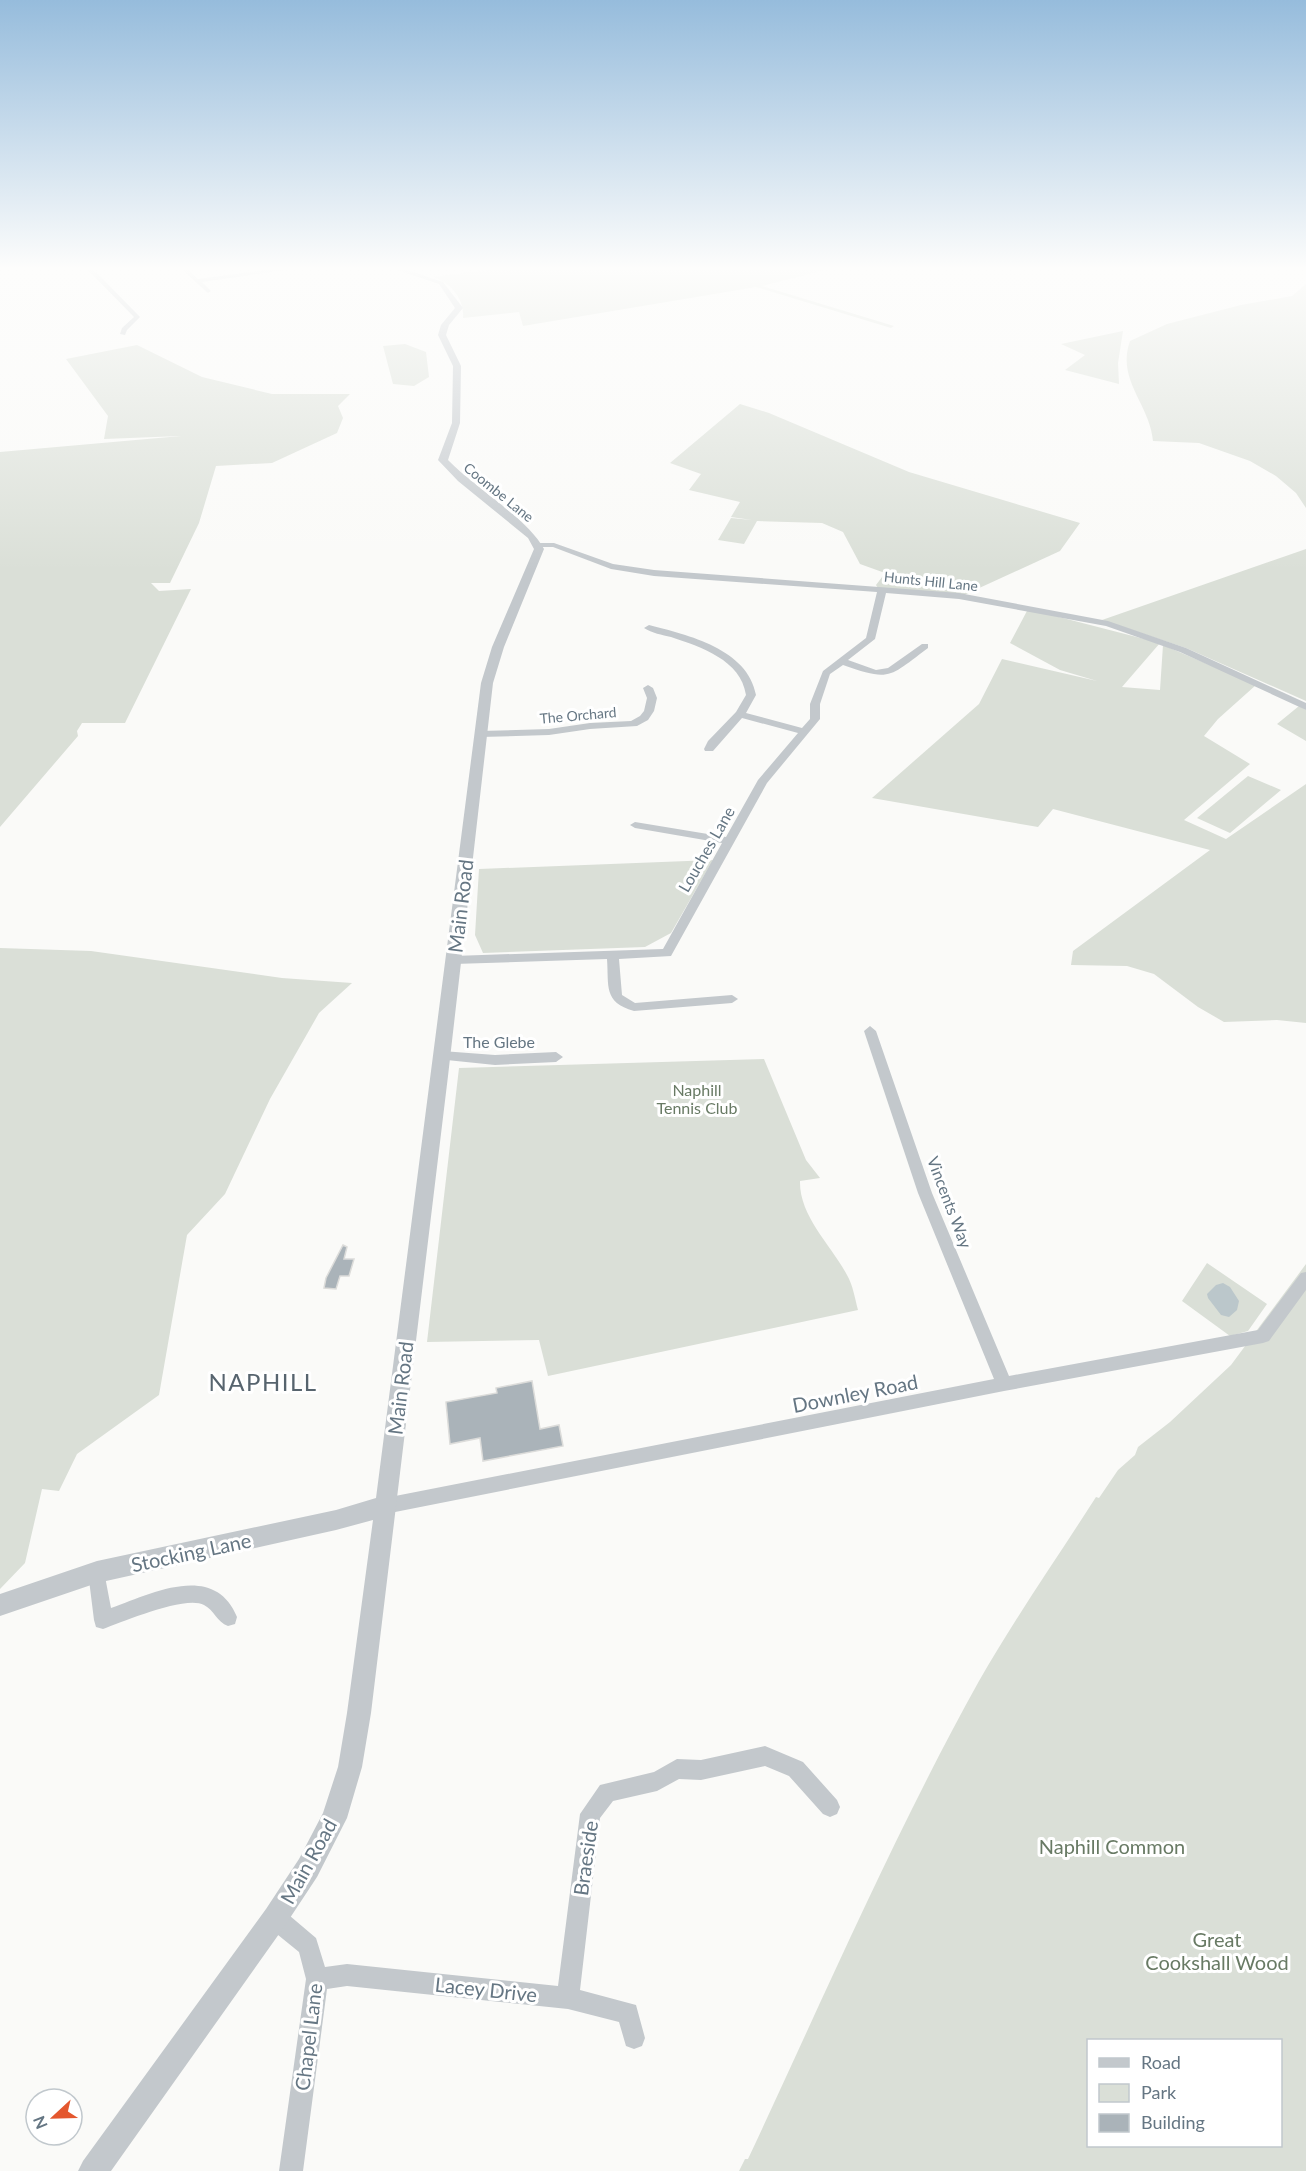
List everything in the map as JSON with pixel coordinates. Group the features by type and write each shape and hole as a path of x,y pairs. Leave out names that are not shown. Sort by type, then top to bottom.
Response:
{"street":[{"name":"Coombe Lane","path":"457,368 456,423 444,455 445,464 538,543"},
{"name":"Hunts Hill Lane","path":"538,543 554,545 611,566 654,573 959,596 1108,624 1183,650 1306,707"},
{"name":"Main Road","path":"93,2171 275,1918 308,1868 334,1818 350,1767 442,1056 487,683 495,656 538,554 538,543"},
{"name":"Louches Lane","path":"454,960 667,953 762,782 815,719 815,704 826,673 870,639 882,590"},
{"path":"649,628 706,646 747,678 751,695 740,714 712,743 710,749"},
{"path":"841,661 875,673 891,671 925,646"},
{"name":"The Orchard","path":"480,734 549,732 590,726 633,724 644,718 649,711 650,693 639,697"},
{"path":"740,714 805,732"},
{"path":"635,825 729,841"},
{"path":"613,956 616,996 623,1003 634,1006 732,999"},
{"name":"Vincents Way","path":"870,1031 926,1193 1004,1384"},
{"name":"The Glebe","path":"442,1056 495,1060 556,1057"},
{"name":"Downley Road","path":"385,1506 1004,1384 1263,1336 1306,1278"},
{"name":"Stocking Lane","path":"0,1605 97,1572 336,1520 385,1506"},
{"path":"97,1572 103,1620 180,1595 199,1594 216,1600 228,1617"},
{"name":"Braeside","path":"568,1998 590,1814 607,1792 657,1780 677,1769 701,1770 765,1756 796,1769 831,1807"},
{"name":"Chapel Lane","path":"275,1918 308,1946 318,1979 291,2171"},
{"name":"Lacey Drive","path":"318,1979 347,1975 568,1998 628,2013 634,2038"}],"green space":[{"path":"73,368 184,368 202,377 272,394 350,394 338,406 343,418 337,433 272,463 216,466 199,523 170,583 151,583 159,591 191,589 125,723 82,723 77,731 78,736 0,827 0,452 181,436 104,439 108,416"},
{"path":"389,368 428,368 429,377 414,386 393,384"},
{"path":"1118,368 1119,384 1065,370"},
{"path":"1127,368 1306,368 1306,508 1296,493 1276,476 1250,461 1199,443 1153,441 1151,428"},
{"path":"740,404 769,413 909,472 1080,523 1060,551 964,595 878,588 876,585 885,573 860,564 843,532 822,523 757,521 744,544 718,540 731,518 752,520 731,517 740,502 689,490 701,474 670,463"},
{"path":"1306,549 1306,701 1186,648 1102,620"},
{"path":"1028,609 1160,643 1122,687 1160,690 1163,645 1256,685 1218,719 1204,736 1250,764 1184,820 1226,839 1306,784 1306,1023 1277,1020 1224,1022 1198,1007 1154,974 1127,966 1071,965 1073,951 1210,850 1053,809 1038,827 872,798 979,704 1002,659 1097,681 1060,670 1010,643"},
{"path":"1299,706 1306,710 1306,741 1277,724"},
{"path":"1248,776 1281,790 1230,833 1197,818"},
{"path":"713,860 671,933 645,947 483,953 475,935 479,869"},
{"path":"0,948 91,951 282,978 352,983 319,1013 270,1099 225,1194 187,1235 159,1395 77,1454 59,1491 42,1489 25,1563 0,1589"},
{"name":"Naphill Tennis Club","path":"764,1059 806,1160 820,1178 800,1181 805,1206 817,1230 849,1279 858,1310 548,1376 539,1340 427,1342 459,1068"},
{"path":"1207,1263 1267,1304 1248,1331 1230,1336 1182,1301"},
{"name":"Naphill Common","path":"1306,1264 1306,2171 739,2171 745,2159 748,2159 859,1918 917,1799 979,1681 1096,1497 1099,1498 1118,1470 1135,1455 1138,1447 1170,1422 1231,1365"}],"shaded area":[{"path":"1223,1283 1230,1287 1239,1301 1237,1310 1229,1317 1221,1315 1207,1294 1216,1285"}],"building":[{"path":"343,1245 347,1247 344,1259 354,1259 349,1276 340,1276 336,1289 324,1288 326,1278"},
{"path":"532,1381 540,1429 559,1425 563,1446 483,1461 480,1438 450,1444 446,1402 497,1393 496,1388"}],"district":[{"name":"NAPHILL","path":"263,1381"}],"park label":[{"name":"Great Cookshall Wood","path":"1217,1950"}]}
